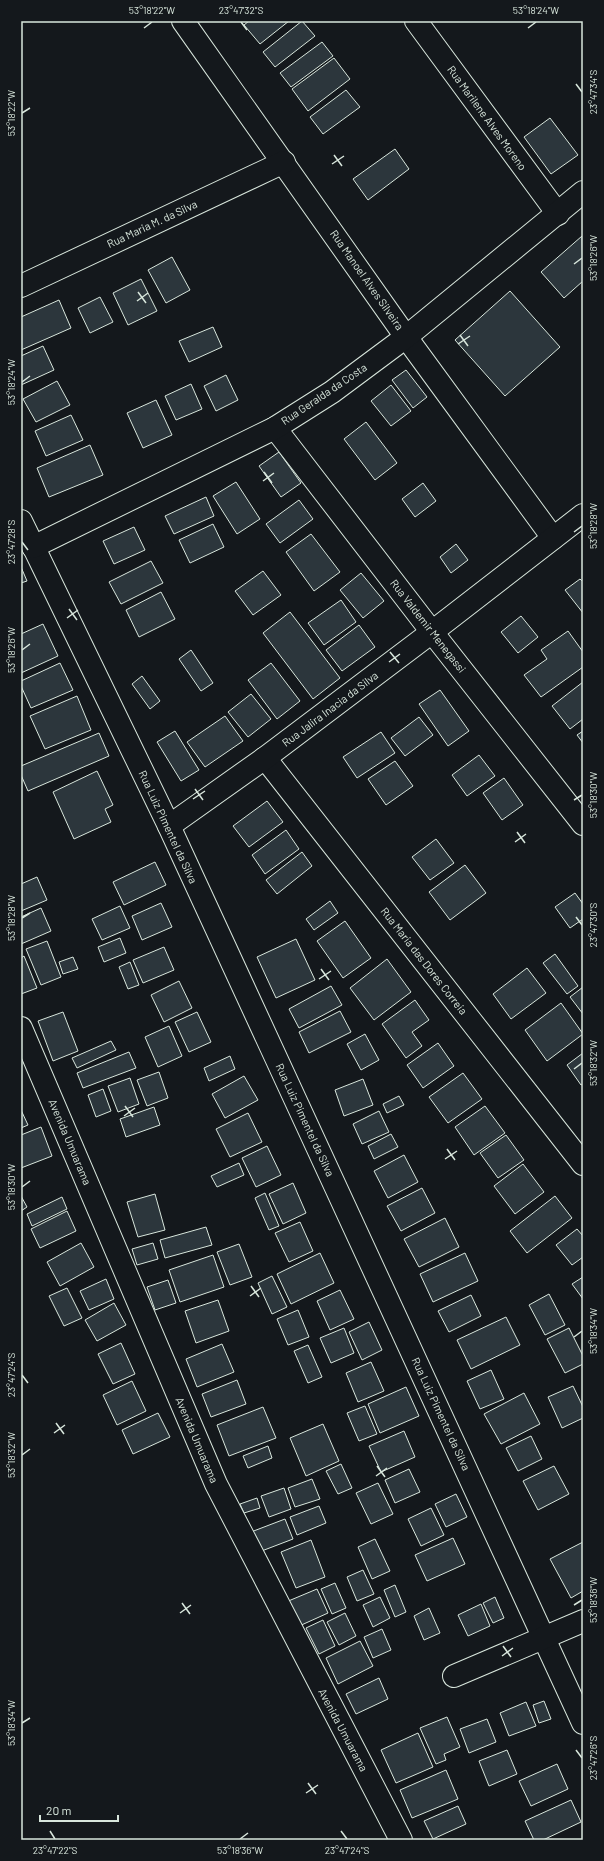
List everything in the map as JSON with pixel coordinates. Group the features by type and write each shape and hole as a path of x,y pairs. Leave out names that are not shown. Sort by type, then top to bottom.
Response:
{"street":[{"name":"Rua Manoel Alves Silveira","path":"183,21 284,162 406,337 553,538"},
{"name":"Rua Marilene Alves Moreno","path":"416,21 558,214"},
{"name":"Rua Maria M. da Silva","path":"21,286 284,162"},
{"name":"Rua Geralda da Costa","path":"33,547 275,428 332,392 406,337 583,192"},
{"name":"Rua Valdemir Menegassi","path":"275,428 432,632 583,824"},
{"name":"Rua Jalira Inacia da Silva","path":"169,826 265,758 432,632 583,515"},
{"name":"Rua Luiz Pimentel da Silva","path":"21,521 169,826 583,1723"},
{"name":"Rua Maria das Dores Correia","path":"265,758 583,1164"},
{"name":"Avenida Umuarama","path":"21,1028 216,1484 401,1840"},
{"path":"454,1676 583,1621"}],"building":[{"path":"249,21 289,21 260,44 244,25"},
{"path":"302,21 315,36 275,67 263,52"},
{"path":"322,42 333,56 291,87 280,73"},
{"path":"334,58 350,79 308,111 292,89"},
{"path":"346,90 360,107 323,134 310,117"},
{"path":"550,118 578,155 551,174 524,137"},
{"path":"395,149 409,169 368,200 353,179"},
{"path":"582,236 583,281 564,298 541,272"},
{"path":"172,257 190,290 166,303 148,270"},
{"path":"141,279 157,311 128,325 113,293"},
{"path":"510,291 560,347 505,396 455,340"},
{"path":"100,297 113,322 90,333 78,308"},
{"path":"59,300 71,328 21,350 21,317"},
{"path":"213,327 222,347 189,362 179,341"},
{"path":"43,346 54,370 21,385 21,356"},
{"path":"406,370 427,397 413,408 392,380"},
{"path":"226,375 238,400 216,411 204,386"},
{"path":"57,381 70,405 36,422 23,399"},
{"path":"191,384 202,409 176,420 165,396"},
{"path":"391,385 411,411 391,426 371,401"},
{"path":"156,400 172,435 143,448 127,413"},
{"path":"71,415 83,440 46,456 35,431"},
{"path":"366,422 397,463 375,480 344,439"},
{"path":"90,445 103,475 49,497 37,468"},
{"path":"279,452 301,483 281,497 259,466"},
{"path":"236,482 260,519 237,534 213,496"},
{"path":"423,483 436,501 415,517 402,499"},
{"path":"206,497 214,516 174,534 165,516"},
{"path":"299,500 313,519 280,543 266,524"},
{"path":"213,524 224,547 190,563 179,540"},
{"path":"134,527 145,550 114,564 103,541"},
{"path":"311,534 340,572 314,591 286,552"},
{"path":"456,544 468,560 451,573 440,557"},
{"path":"151,561 163,583 121,604 109,582"},
{"path":"21,567 27,581 21,583"},
{"path":"263,571 281,595 253,615 235,591"},
{"path":"361,573 384,601 363,618 340,590"},
{"path":"580,579 583,582 583,613 565,590"},
{"path":"161,592 175,619 139,637 126,610"},
{"path":"341,600 356,622 324,645 308,623"},
{"path":"290,612 340,678 313,699 263,633"},
{"path":"521,616 538,637 518,653 501,632"},
{"path":"43,624 58,656 21,673 21,634"},
{"path":"359,625 375,647 342,671 326,650"},
{"path":"568,631 583,652 583,667 541,697 524,675 547,659 541,650"},
{"path":"191,650 213,683 201,691 179,659"},
{"path":"60,663 73,690 31,708 21,686 21,681"},
{"path":"271,663 300,701 277,719 248,680"},
{"path":"142,676 160,701 150,709 132,684"},
{"path":"583,682 583,719 570,729 552,706"},
{"path":"440,690 469,731 448,746 419,704"},
{"path":"251,694 271,719 248,737 228,712"},
{"path":"77,696 91,730 45,749 30,716"},
{"path":"225,716 243,741 205,767 187,742"},
{"path":"419,717 433,735 405,756 391,738"},
{"path":"175,731 199,770 181,781 157,742"},
{"path":"583,731 583,743 577,735"},
{"path":"381,732 395,753 357,778 343,757"},
{"path":"99,733 109,756 28,791 21,775 21,766"},
{"path":"479,755 495,776 467,796 452,775"},
{"path":"395,761 413,786 386,805 368,779"},
{"path":"97,771 113,805 105,809 111,822 74,839 53,792"},
{"path":"504,778 523,805 502,820 483,793"},
{"path":"267,801 283,822 249,847 233,826"},
{"path":"286,830 299,849 265,874 252,855"},
{"path":"436,839 454,863 430,880 412,857"},
{"path":"302,852 312,866 277,894 266,880"},
{"path":"155,862 166,885 124,905 113,882"},
{"path":"465,865 486,893 450,920 429,892"},
{"path":"37,877 47,900 21,911 21,884"},
{"path":"575,893 583,904 583,919 570,928 555,907"},
{"path":"330,901 338,913 314,930 306,919"},
{"path":"161,903 172,927 142,940 132,916"},
{"path":"120,906 130,928 102,940 92,919"},
{"path":"41,908 51,931 21,944 21,917"},
{"path":"345,921 371,958 343,978 317,941"},
{"path":"120,938 126,953 104,962 98,947"},
{"path":"296,939 315,980 276,998 257,957"},
{"path":"47,941 61,977 41,985 26,949"},
{"path":"164,947 174,970 143,983 133,960"},
{"path":"555,954 578,986 567,994 543,963"},
{"path":"24,956 37,988 21,994 21,958"},
{"path":"73,957 78,969 63,974 59,962"},
{"path":"387,959 411,992 374,1020 350,988"},
{"path":"130,962 139,985 128,989 119,967"},
{"path":"527,968 546,993 511,1019 493,994"},
{"path":"179,981 192,1008 164,1022 151,995"},
{"path":"331,986 342,1005 299,1028 289,1009"},
{"path":"583,987 583,1014 570,997"},
{"path":"415,1000 429,1020 412,1032 422,1046 406,1058 382,1024"},
{"path":"561,1003 583,1034 547,1061 525,1030"},
{"path":"340,1011 351,1032 309,1053 299,1032"},
{"path":"63,1012 78,1051 53,1061 38,1021"},
{"path":"197,1012 211,1042 189,1052 175,1022"},
{"path":"169,1026 182,1056 158,1067 145,1037"},
{"path":"365,1034 379,1060 361,1070 347,1044"},
{"path":"111,1041 116,1050 77,1068 72,1058"},
{"path":"438,1043 454,1066 423,1088 407,1065"},
{"path":"129,1052 136,1068 83,1088 77,1073"},
{"path":"583,1053 583,1084 581,1085 567,1065"},
{"path":"230,1056 235,1069 209,1081 204,1068"},
{"path":"159,1072 168,1098 147,1106 137,1080"},
{"path":"463,1073 482,1099 448,1123 429,1097"},
{"path":"244,1076 258,1100 225,1118 212,1094"},
{"path":"130,1078 139,1104 118,1112 108,1086"},
{"path":"363,1079 373,1105 344,1116 335,1090"},
{"path":"103,1089 111,1111 96,1117 88,1095"},
{"path":"399,1096 404,1105 387,1113 383,1104"},
{"path":"485,1106 505,1133 474,1155 455,1127"},
{"path":"154,1107 160,1125 126,1137 120,1119"},
{"path":"21,1110 28,1125 21,1128"},
{"path":"379,1111 389,1132 362,1144 353,1124"},
{"path":"248,1113 262,1142 230,1157 216,1129"},
{"path":"41,1127 52,1156 21,1168 21,1135"},
{"path":"391,1134 398,1147 374,1159 368,1146"},
{"path":"506,1135 524,1160 498,1178 480,1153"},
{"path":"267,1146 281,1175 256,1187 242,1158"},
{"path":"404,1155 418,1182 388,1198 374,1171"},
{"path":"239,1163 244,1175 217,1187 211,1176"},
{"path":"523,1164 544,1192 515,1214 494,1186"},
{"path":"293,1183 306,1213 283,1224 269,1194"},
{"path":"422,1188 435,1213 401,1231 387,1206"},
{"path":"265,1193 279,1226 269,1230 255,1198"},
{"path":"155,1194 165,1230 138,1237 127,1202"},
{"path":"21,1196 27,1207 21,1211"},
{"path":"555,1196 572,1218 527,1253 510,1231"},
{"path":"62,1197 67,1209 32,1226 27,1214"},
{"path":"67,1211 76,1231 40,1248 31,1229"},
{"path":"445,1218 459,1247 419,1267 404,1239"},
{"path":"300,1222 313,1251 289,1262 275,1233"},
{"path":"206,1227 212,1245 165,1258 160,1240"},
{"path":"577,1229 583,1236 583,1257 572,1265 556,1245"},
{"path":"81,1243 94,1267 60,1286 47,1262"},
{"path":"153,1243 158,1259 137,1265 132,1249"},
{"path":"239,1244 252,1277 230,1285 217,1252"},
{"path":"320,1253 334,1283 291,1304 277,1274"},
{"path":"465,1253 478,1281 433,1302 420,1274"},
{"path":"213,1255 224,1287 180,1302 169,1270"},
{"path":"272,1276 287,1307 272,1314 258,1283"},
{"path":"583,1277 583,1299 572,1284"},
{"path":"106,1279 114,1299 89,1310 80,1291"},
{"path":"168,1280 176,1303 155,1310 147,1287"},
{"path":"67,1288 82,1318 64,1326 49,1296"},
{"path":"340,1290 354,1319 330,1330 317,1301"},
{"path":"549,1294 565,1325 545,1335 529,1305"},
{"path":"471,1295 481,1316 449,1332 438,1311"},
{"path":"218,1300 229,1331 196,1343 185,1311"},
{"path":"114,1303 126,1325 97,1341 85,1320"},
{"path":"298,1310 309,1337 288,1345 277,1319"},
{"path":"506,1317 520,1345 471,1369 457,1340"},
{"path":"369,1322 382,1350 362,1360 349,1332"},
{"path":"344,1328 354,1353 331,1363 320,1338"},
{"path":"569,1328 583,1356 583,1364 565,1373 547,1339"},
{"path":"121,1343 135,1374 113,1384 98,1354"},
{"path":"222,1344 234,1372 197,1387 186,1359"},
{"path":"308,1345 322,1377 308,1383 294,1351"},
{"path":"371,1362 384,1391 358,1402 346,1373"},
{"path":"491,1370 504,1399 480,1409 467,1381"},
{"path":"237,1380 246,1404 211,1417 202,1394"},
{"path":"132,1381 146,1411 117,1425 103,1395"},
{"path":"573,1386 583,1407 583,1418 562,1428 548,1397"},
{"path":"406,1387 419,1416 380,1433 368,1404"},
{"path":"524,1393 540,1424 501,1444 484,1414"},
{"path":"365,1406 377,1434 359,1441 347,1413"},
{"path":"263,1407 276,1438 229,1456 217,1425"},
{"path":"158,1413 170,1437 133,1454 122,1430"},
{"path":"323,1424 339,1461 306,1476 290,1438"},
{"path":"404,1431 415,1457 381,1472 369,1446"},
{"path":"531,1436 542,1459 518,1471 506,1448"},
{"path":"268,1446 272,1458 248,1468 243,1456"},
{"path":"341,1464 352,1488 338,1494 326,1471"},
{"path":"554,1466 569,1494 538,1510 523,1481"},
{"path":"409,1469 420,1492 395,1503 385,1480"},
{"path":"312,1479 320,1499 295,1507 288,1488"},
{"path":"378,1483 393,1514 371,1524 356,1493"},
{"path":"284,1488 291,1509 269,1517 261,1496"},
{"path":"456,1494 467,1517 446,1527 435,1504"},
{"path":"257,1498 260,1508 244,1513 240,1504"},
{"path":"319,1506 326,1523 297,1535 290,1517"},
{"path":"431,1508 444,1535 421,1546 408,1519"},
{"path":"285,1519 293,1539 259,1552 251,1532"},
{"path":"453,1538 465,1564 427,1581 415,1555"},
{"path":"375,1539 390,1571 372,1579 358,1547"},
{"path":"311,1540 325,1577 296,1588 281,1552"},
{"path":"583,1542 583,1591 571,1598 550,1559"},
{"path":"363,1570 374,1594 357,1601 347,1577"},
{"path":"335,1583 346,1608 332,1614 321,1589"},
{"path":"395,1585 406,1612 395,1617 384,1590"},
{"path":"317,1589 328,1613 297,1627 286,1602"},
{"path":"380,1597 390,1618 373,1627 363,1605"},
{"path":"495,1597 504,1618 493,1623 483,1603"},
{"path":"481,1604 490,1626 468,1636 458,1615"},
{"path":"429,1608 440,1633 424,1640 414,1616"},
{"path":"345,1613 356,1636 339,1645 327,1622"},
{"path":"323,1620 335,1646 319,1654 306,1628"},
{"path":"382,1629 391,1650 373,1658 364,1637"},
{"path":"360,1641 373,1666 338,1684 326,1658"},
{"path":"379,1678 388,1699 356,1714 346,1694"},
{"path":"544,1701 551,1719 539,1723 533,1705"},
{"path":"526,1702 536,1726 509,1736 500,1713"},
{"path":"447,1717 460,1747 444,1754 446,1760 436,1764 420,1728"},
{"path":"487,1719 496,1742 469,1753 460,1729"},
{"path":"418,1733 433,1767 396,1783 381,1750"},
{"path":"507,1750 517,1774 489,1786 479,1761"},
{"path":"557,1764 568,1789 531,1806 519,1781"},
{"path":"446,1770 458,1799 412,1818 400,1790"},
{"path":"571,1800 581,1822 543,1840 534,1840 525,1821"},
{"path":"458,1806 466,1824 433,1839 424,1821"}]}
